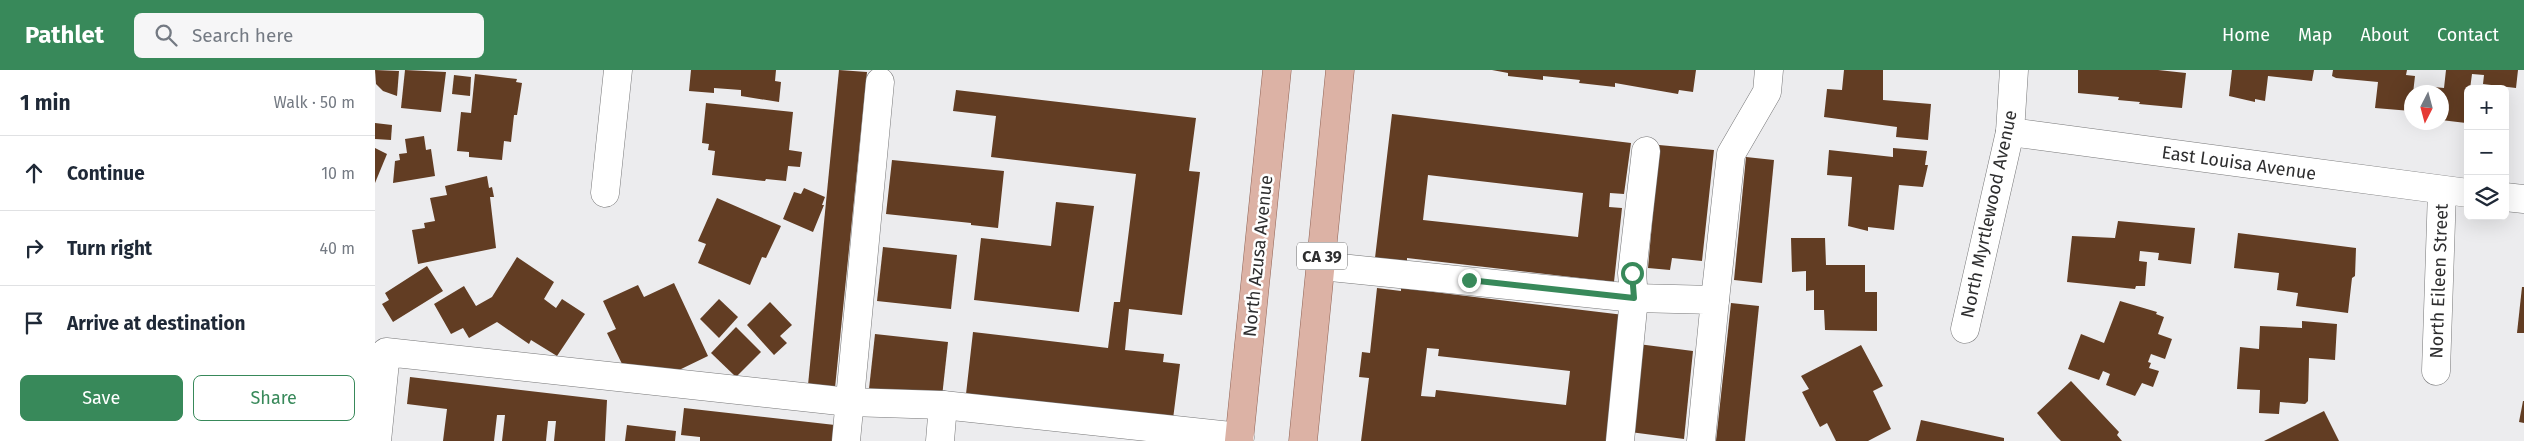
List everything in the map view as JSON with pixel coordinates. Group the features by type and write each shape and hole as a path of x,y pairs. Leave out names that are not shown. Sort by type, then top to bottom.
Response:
{"main road":[{"name":"North Azusa Avenue","path":"1240,439 1277,70"},
{"name":"CA 39","path":"1303,441 1339,70"}],"street":[{"path":"605,193 618,70"},
{"path":"1701,441 1731,154 1767,92 1769,70"},
{"name":"North Myrtlewood Avenue","path":"1965,329 2010,132 2014,70"},
{"path":"846,441 879,82"},
{"name":"East Louisa Avenue","path":"2010,132 2455,192"},
{"path":"1620,441 1634,298 1632,273 1646,151"},
{"name":"North Eileen Street","path":"2435,371 2455,192"},
{"path":"2509,197 2524,199"},
{"path":"1321,266 1634,298 1715,300"},
{"path":"377,441 386,352 849,402 943,405 1240,439"},
{"path":"940,441 943,405"}],"building":[{"path":"375,70 399,71 397,96 383,91 376,84"},
{"path":"405,70 446,72 441,112 401,108"},
{"path":"691,70 776,70 775,81 781,82 779,102 741,96 741,90 714,88 714,93 689,91"},
{"path":"839,70 867,72 835,388 808,385"},
{"path":"1492,70 1696,70 1693,92 1679,90 1678,94 1615,83 1615,87 1579,83 1580,80 1543,76 1543,80 1508,76 1508,73"},
{"path":"1844,70 1883,70 1883,100 1931,104 1928,140 1896,137 1897,127 1824,117 1827,89 1842,90"},
{"path":"2078,70 2158,70 2186,73 2182,108 2139,104 2140,102 2118,100 2119,97 2078,93"},
{"path":"2232,70 2314,70 2312,81 2268,76 2265,101 2255,99 2255,102 2229,96"},
{"path":"2333,70 2407,70 2406,75 2415,76 2414,85 2404,85 2404,110 2375,108 2378,82 2332,76"},
{"path":"2446,70 2518,70 2516,88 2509,87 2509,85 2483,84 2484,75 2472,74 2471,85 2464,85 2464,123 2449,121 2449,85 2444,85"},
{"path":"475,74 517,79 516,82 522,83 517,115 514,115 511,142 504,141 502,160 469,157 469,152 457,151 461,112 471,113"},
{"path":"454,75 471,77 470,96 452,94"},
{"path":"956,90 1196,118 1189,171 1200,172 1182,315 1129,309 1125,350 1164,354 1163,362 1180,364 1173,419 966,394 973,332 1108,348 1114,302 1120,302 1136,174 991,157 996,116 953,111"},
{"path":"706,103 793,112 789,150 802,152 800,167 788,166 786,181 766,179 765,181 712,175 715,151 708,150 709,144 702,143"},
{"path":"1392,114 1631,143 1624,194 1610,193 1609,207 1622,208 1614,282 1407,258 1407,262 1375,258","holes":["1428,175 1583,193 1578,237 1423,220"]},
{"path":"375,123 392,125 391,140 375,139"},
{"path":"424,136 426,150 431,149 435,176 393,183 395,161 400,160 399,154 407,153 405,139"},
{"path":"1659,145 1714,150 1702,261 1672,258 1670,270 1648,268"},
{"path":"375,148 387,154 375,183"},
{"path":"1893,148 1927,151 1925,165 1928,165 1923,187 1899,185 1894,230 1868,227 1868,231 1848,226 1852,177 1827,175 1829,150 1893,157"},
{"path":"1746,157 1774,160 1762,283 1734,280"},
{"path":"892,160 1004,171 998,228 971,225 971,223 886,214"},
{"path":"487,176 489,188 492,187 494,197 490,197 496,248 418,264 412,230 425,228 424,223 435,221 430,198 447,195 445,186"},
{"path":"804,188 825,197 822,205 824,205 813,232 783,219 794,192 801,194"},
{"path":"717,198 781,226 766,258 762,257 750,285 698,263 706,244 698,241"},
{"path":"1056,202 1094,206 1079,312 974,300 981,238 1051,246"},
{"path":"2118,221 2195,228 2191,264 2158,260 2159,253 2140,251 2139,261 2147,262 2145,286 2136,286 2135,289 2067,282 2072,236 2115,238"},
{"path":"2238,233 2356,248 2355,276 2352,278 2348,313 2296,306 2298,293 2277,290 2279,273 2234,268"},
{"path":"1791,238 1825,238 1826,265 1865,265 1865,292 1877,292 1877,331 1825,330 1824,310 1814,310 1814,290 1806,291 1806,271 1792,272"},
{"path":"883,247 957,255 951,309 877,301"},
{"path":"517,257 554,282 544,299 556,308 562,299 585,314 557,356 531,340 529,344 497,322 469,338 463,328 451,334 434,304 464,286 476,306 492,297"},
{"path":"427,266 443,291 393,322 382,304 389,300 385,293"},
{"path":"674,283 708,356 677,371 623,366 607,333 616,329 603,301 638,285 644,297"},
{"path":"2522,287 2524,287 2524,333 2517,333"},
{"path":"1377,288 1401,291 1401,288 1624,315 1610,441 1361,441 1369,378 1359,377 1362,352 1370,353","holes":["1427,348 1439,349 1438,356 1570,371 1566,405 1436,390 1435,397 1421,396"]},
{"path":"719,299 738,317 719,338 700,319"},
{"path":"2120,301 2157,312 2156,314 2164,317 2158,334 2172,339 2165,359 2151,354 2148,362 2151,363 2149,368 2159,371 2153,387 2142,383 2135,396 2106,385 2110,374 2103,371 2099,380 2068,369 2081,334 2104,343"},
{"path":"770,302 792,325 780,336 787,343 774,355 747,325"},
{"path":"1731,303 1759,306 1745,441 1716,441"},
{"path":"2302,321 2337,324 2335,360 2309,358 2308,401 2305,404 2280,402 2279,414 2259,413 2260,390 2237,389 2240,347 2259,349 2260,326 2302,328"},
{"path":"736,327 761,352 736,377 711,353"},
{"path":"875,334 948,342 942,397 869,389"},
{"path":"1638,344 1693,351 1684,439 1630,432"},
{"path":"1861,345 1883,386 1873,391 1891,429 1868,441 1836,441 1827,423 1820,427 1802,392 1809,389 1801,376"},
{"path":"410,377 607,400 605,441 554,441 556,421 548,421 546,441 502,441 505,415 497,415 494,441 443,441 447,409 407,404"},
{"path":"2071,381 2119,432 2117,435 2122,441 2061,441 2057,437 2037,413"},
{"path":"2524,401 2524,423 2519,422"},
{"path":"684,408 835,425 833,441 700,441 700,437 681,435"},
{"path":"2324,411 2339,441 2264,441"},
{"path":"1921,420 2004,438 2004,441 1916,441"},
{"path":"627,425 676,431 675,441 625,441"}],"route":[{"path":"1469,280 1634,298 1632,273"}]}
